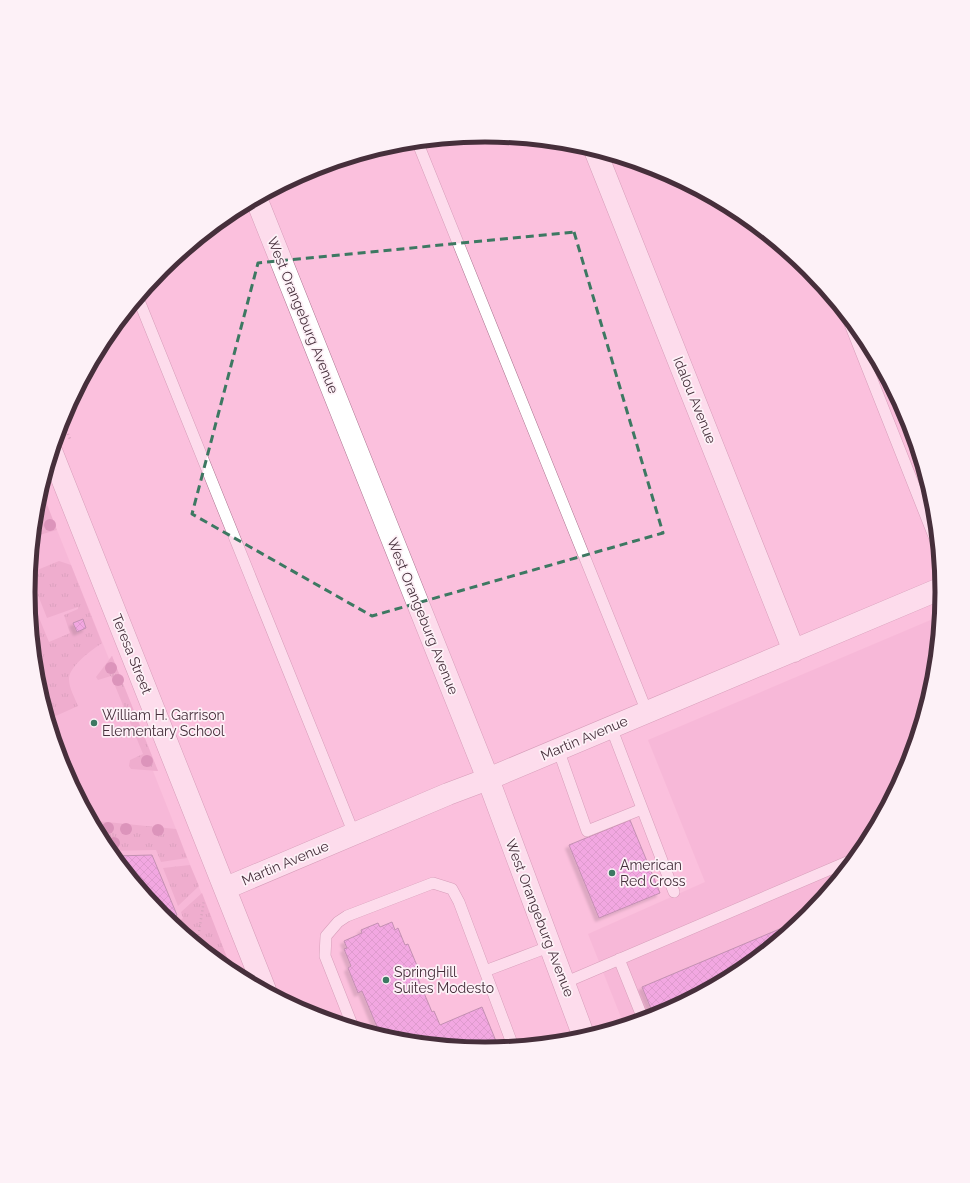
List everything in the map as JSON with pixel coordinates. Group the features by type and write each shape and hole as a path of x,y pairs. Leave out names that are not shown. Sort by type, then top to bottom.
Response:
{"street":[{"name":"Idalou Avenue","path":"597,156 794,651"},
{"name":"West Orangeburg Avenue","path":"258,203 488,779 582,1031"},
{"name":"Teresa Street","path":"55,460 226,888 262,982"},
{"name":"Martin Avenue","path":"226,888 935,591"}],"lane":[{"path":"419,146 647,712"},
{"path":"140,303 354,834"},
{"path":"854,334 930,526"},
{"path":"611,727 674,892"},
{"path":"558,749 587,831 642,809"},
{"path":"564,983 843,864"},
{"path":"351,1021 325,956 326,936 338,922 347,916 433,883 452,889 459,902 511,1041"},
{"path":"485,971 551,946"},
{"path":"619,959 641,1014"}],"path":[{"path":"198,938 204,900"}],"highlighted area":[{"path":"574,232 663,533 372,616 192,514 258,263"}],"shaded area":[{"name":"William H. Garrison Elementary School","path":"57,530 109,659 112,656 158,771 153,771 228,961 188,930 147,888 111,842 81,791 69,764 50,708 39,650 35,592 39,535"},
{"path":"934,619 931,650 920,708 901,764 875,817 842,865 803,910 782,930 735,966 684,995 622,1020 588,934 705,882 648,740"}],"green space":[{"path":"45,499 57,530 39,535"},
{"path":"59,561 71,565 102,643 82,659 70,674 70,686 78,706 53,717 39,650 36,609 49,642 70,633 64,615 78,609 78,607 47,618 35,588 36,571","holes":["83,619 86,628 77,632 73,623"]},
{"path":"112,656 158,771 131,769 129,766 130,760 143,754 111,676 98,680 96,677"},
{"path":"98,821 176,829 187,858 161,862 156,850 118,851"},
{"path":"190,865 199,886 178,906 163,868"},
{"path":"202,893 229,961 211,949 179,921 183,918 181,912"}],"building":[{"path":"83,619 86,628 77,632 73,623"},
{"path":"630,820 660,893 599,918 569,845"},
{"path":"152,855 177,915 174,917 167,910 121,856"},
{"name":"SpringHill Suites Modesto","path":"392,922 395,930 398,928 405,945 408,944 418,968 414,969 432,1012 434,1011 440,1025 482,1007 496,1042 456,1041 426,1038 378,1028 362,991 358,993 348,968 351,966 344,949 347,948 344,941 362,933 361,930 378,923 380,927"},
{"path":"786,926 759,949 735,966 684,995 657,1007 651,1009 642,987"}],"place":[{"name":"William H. Garrison Elementary School","path":"94,723"},
{"name":"American Red Cross","path":"612,873"},
{"name":"SpringHill Suites Modesto","path":"386,980"}]}
